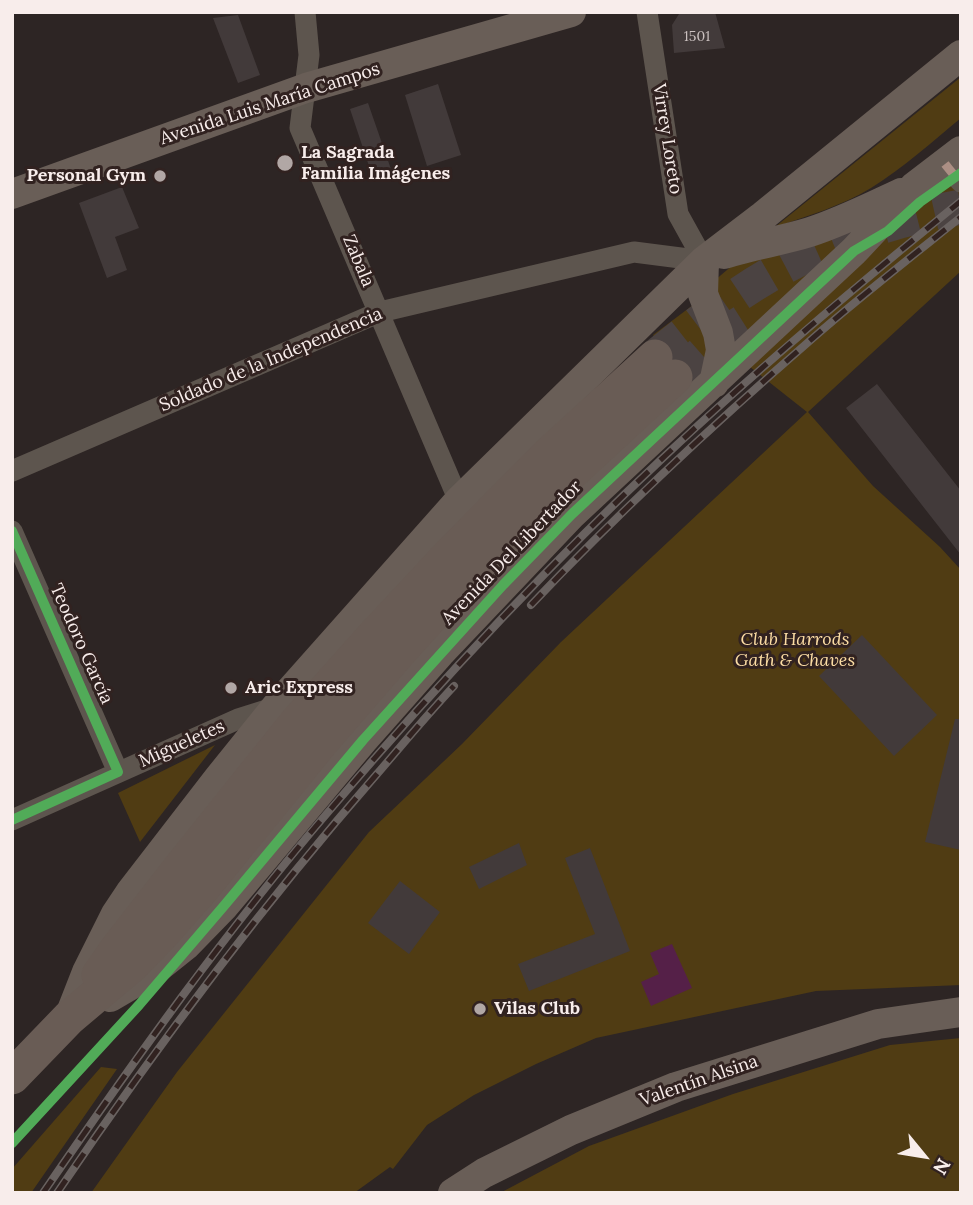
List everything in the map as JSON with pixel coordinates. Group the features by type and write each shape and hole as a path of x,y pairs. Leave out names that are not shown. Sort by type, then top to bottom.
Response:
{"main road":[{"name":"Avenida Luis María Campos","path":"12,194 306,88 571,12"},
{"name":"Avenida Del Libertador","path":"69,1018 87,972 116,914 276,707 459,501 704,261 961,55"},
{"name":"Avenida Del Libertador","path":"69,1018 151,973 186,945 223,907 363,740 503,585 572,514 855,251 915,187 955,166"},
{"path":"714,383 721,350 718,332 703,295 704,261 846,219 915,187"},
{"name":"Avenida Del Libertador","path":"12,1077 69,1018 133,964 163,933 400,651 479,564 569,475 665,367"},
{"name":"Valentín Alsina","path":"453,1193 570,1130 676,1087 878,1024 961,1012"}],"street":[{"name":"Zabala","path":"305,12 309,55 300,128 459,501"},
{"name":"Virrey Loreto","path":"647,12 678,214 704,261"},
{"name":"Soldado de la Independencia","path":"12,471 380,312 634,252 704,261"},
{"name":"Teodoro García","path":"12,531 118,772"},
{"name":"Migueletes","path":"12,820 238,719 276,707"}],"green space":[{"path":"961,77 961,118 917,154 860,194 775,227"},
{"name":"Club Harrods Gath & Chaves","path":"961,176 961,271 808,412 873,486 940,547 961,570 961,985 816,991 596,1038 474,1095 427,1125 393,1169 390,1167 354,1193 91,1193 177,1072 369,832 462,744 561,642 807,412 750,367 878,243"},
{"path":"863,228 738,341 733,338 714,281 734,264"},
{"path":"697,302 709,336 702,372 695,383 653,335"},
{"path":"215,745 140,842 118,793"},
{"path":"961,1038 961,1193 500,1193 589,1146 733,1094 890,1045"},
{"path":"101,1067 117,1069 31,1193 12,1193 12,1169"}],"shaded area":[{"path":"672,944 692,988 651,1006 641,982 659,974 650,953"}],"building":[{"path":"715,12 725,48 674,53 672,25 679,14"},
{"path":"238,15 260,75 238,83 213,18"},
{"path":"438,84 461,155 427,166 405,95"},
{"path":"368,103 393,175 374,181 350,109"},
{"path":"122,187 139,228 115,237 127,270 107,278 79,203"},
{"path":"877,384 961,491 961,555 846,408"},
{"path":"862,635 937,715 894,756 819,676"},
{"path":"955,719 961,719 961,850 925,842"},
{"path":"519,843 527,865 479,889 469,867"},
{"path":"590,848 630,951 529,991 518,964 595,934 565,858"},
{"path":"400,881 440,912 409,954 368,923"}],"tunnel":[{"path":"655,357 727,302 795,261 864,232 961,207"},
{"path":"675,377 724,334 743,322"}],"railway":[{"path":"43,1193 146,1046 253,903 329,811 451,673 578,540 666,455 811,325 961,201"},
{"path":"531,605 633,502 740,402 849,307 961,217"},
{"path":"57,1193 171,1031 251,927 334,824 454,686"}],"marked path":[{"path":"945,164 958,180"}],"cycle path":[{"path":"12,1143 139,1005 363,740 503,585 572,514 854,251 888,231 920,202 961,173"},
{"path":"12,531 118,772 12,820"}],"place":[{"name":"La Sagrada Familia Imágenes","path":"285,163"},
{"name":"Personal Gym","path":"160,176"},
{"name":"Aric Express","path":"231,688"},
{"name":"Vilas Club","path":"480,1009"}]}
